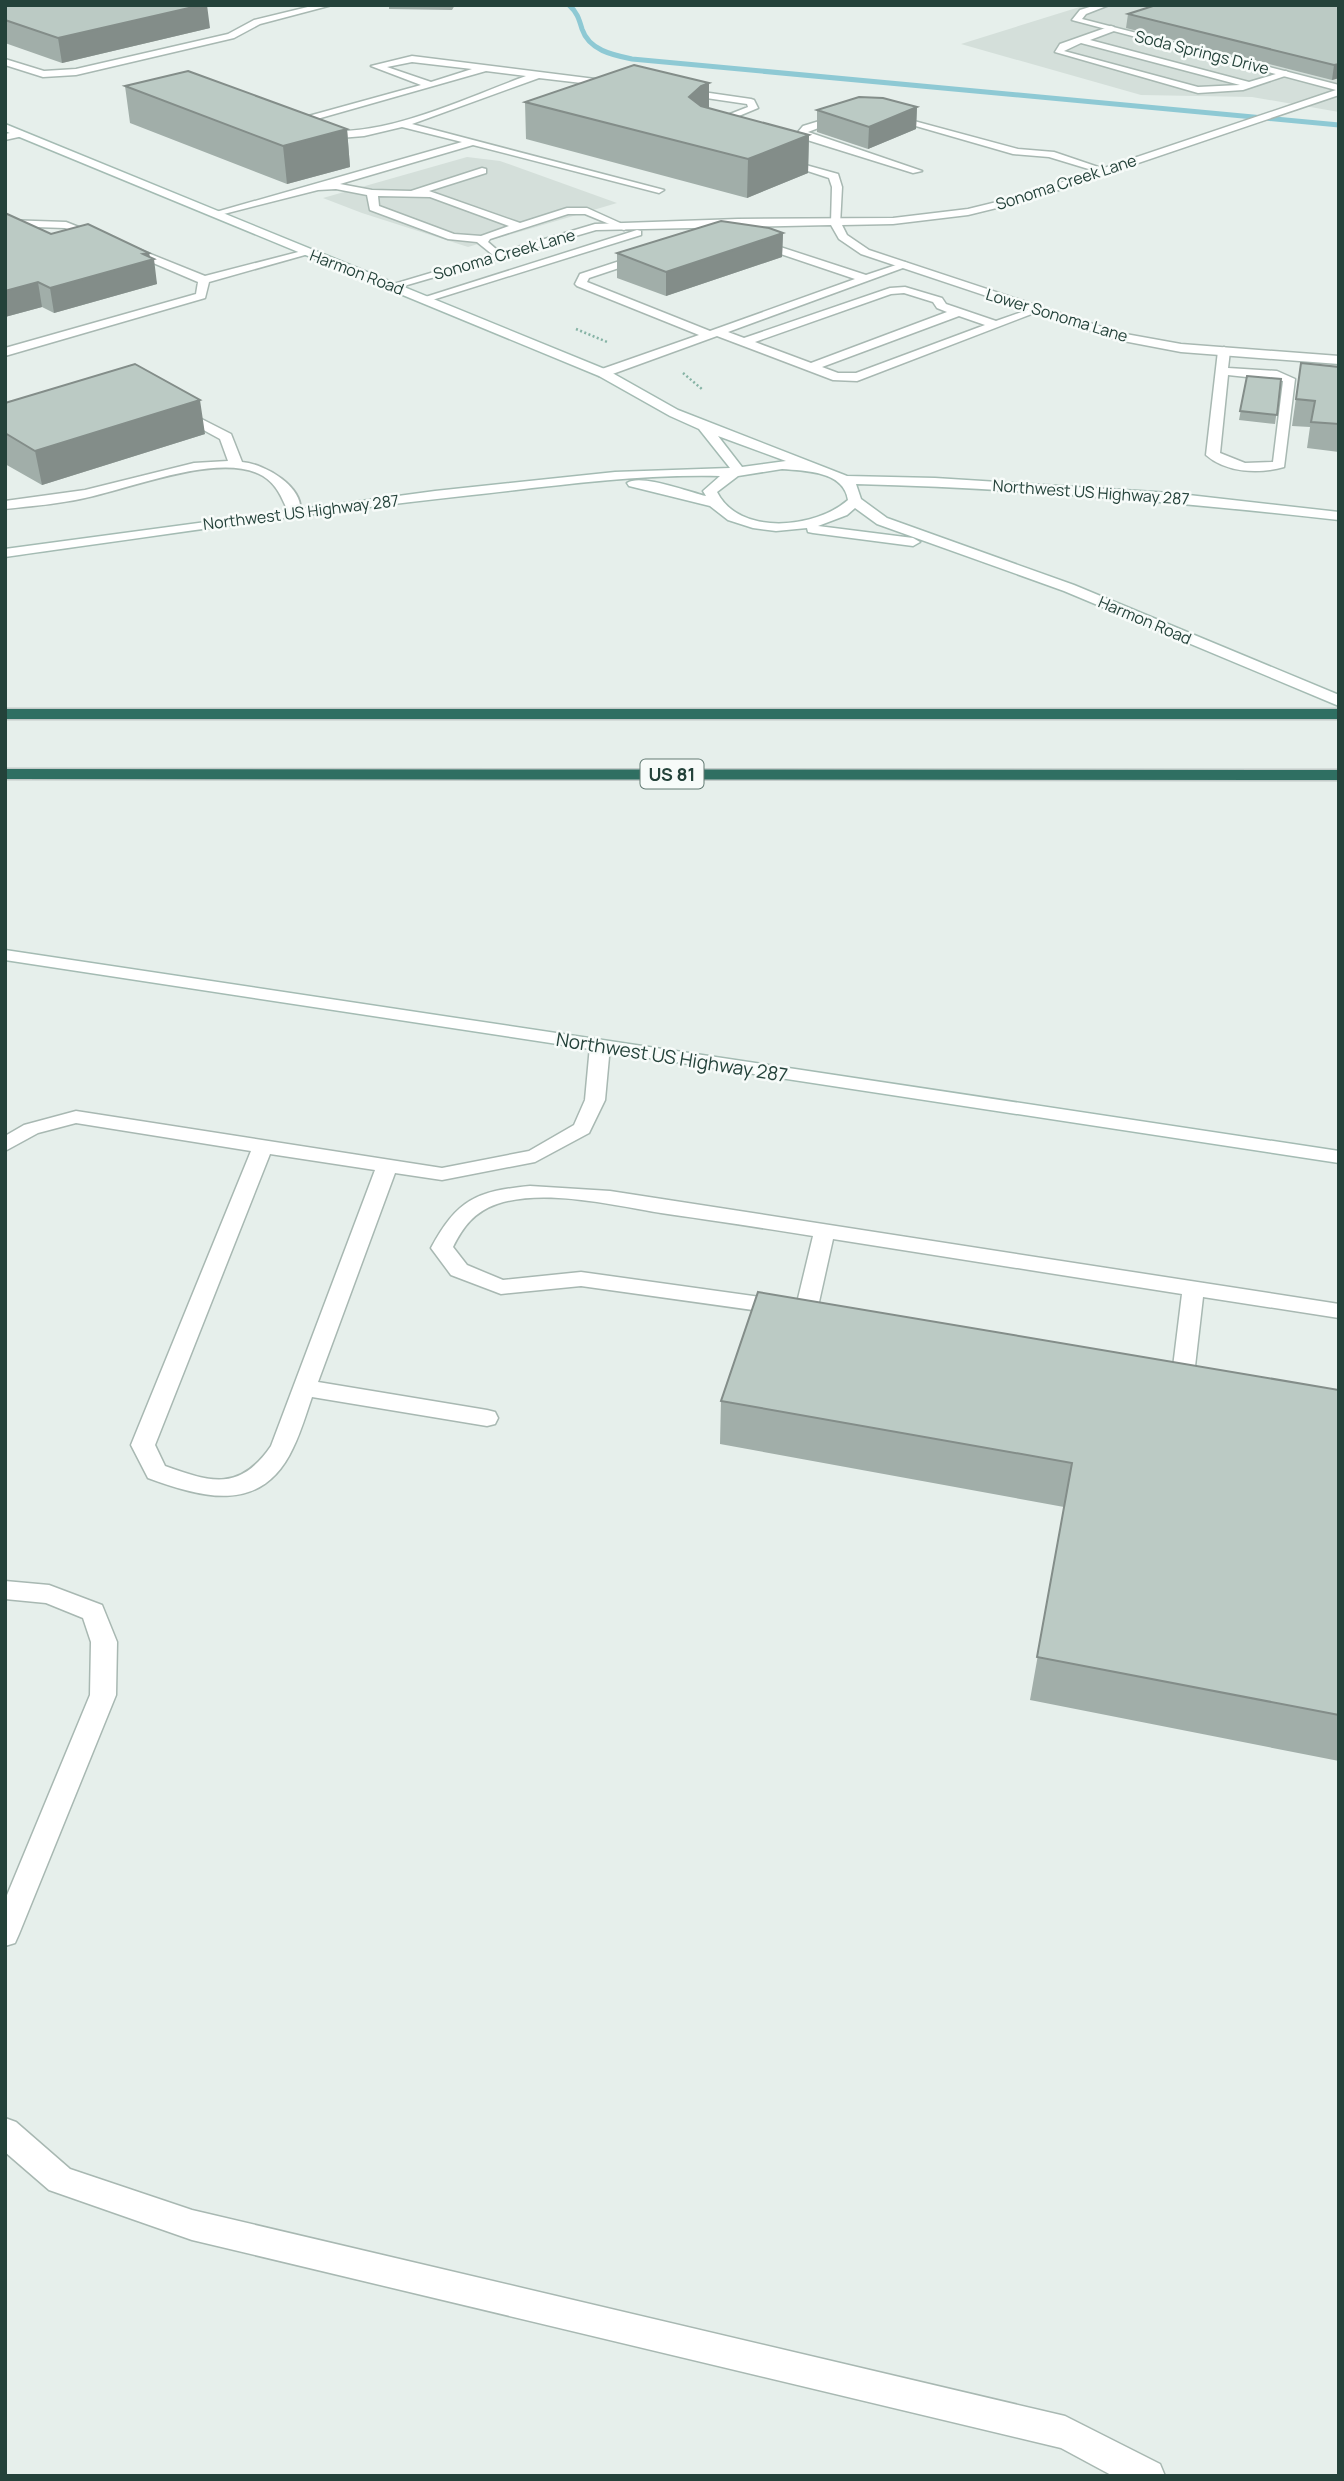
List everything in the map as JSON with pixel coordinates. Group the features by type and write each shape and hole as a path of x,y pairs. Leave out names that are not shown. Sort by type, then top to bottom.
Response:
{"highway":[{"path":"5,714 1339,714"},
{"name":"US 81","path":"5,774 1339,775"}],"main road":[{"path":"5,62 43,74 76,72 231,36 257,22 328,5"},
{"name":"Soda Springs Drive","path":"1105,5 1083,12 1076,20 1339,90"},
{"path":"1111,29 1063,46 1059,52 1198,90 1214,91 1252,85 1286,74"},
{"path":"1082,40 1252,85"},
{"path":"431,85 376,66 412,59 630,86"},
{"path":"486,68 297,122 301,128 338,137 361,135 402,124 538,75"},
{"name":"Sonoma Creek Lane","path":"393,286 595,228 738,222 894,221 968,212 1024,198 1339,90"},
{"path":"670,91 751,102 753,108 705,127 696,134"},
{"path":"858,113 806,128 803,132 807,137 917,171"},
{"path":"882,114 1017,152 1050,154 1105,171"},
{"path":"402,124 659,190"},
{"name":"Harmon Road","path":"5,128 603,373 674,413 826,472"},
{"path":"5,137 20,134"},
{"path":"220,214 473,142"},
{"path":"771,156 834,176 837,187 836,223"},
{"path":"410,193 482,171"},
{"path":"318,187 336,186 372,193 431,194 437,200 519,226"},
{"path":"372,193 374,208 452,237 484,239 567,211 587,212 624,227"},
{"path":"389,214 405,209"},
{"path":"412,223 429,218"},
{"path":"5,223 66,225 106,240"},
{"name":"Lower Sonoma Lane","path":"836,223 843,237 854,245 905,265 1118,337 1181,348 1339,360"},
{"path":"432,230 450,225"},
{"name":"Sonoma Creek Lane","path":"425,299 658,226"},
{"path":"484,239 482,242 498,256"},
{"path":"740,240 759,243 866,279"},
{"path":"118,245 204,281 306,253"},
{"path":"656,253 584,276 581,284 837,377 858,377 1036,310"},
{"path":"603,373 905,265"},
{"path":"5,352 201,296 204,281"},
{"path":"745,342 890,291 905,290 938,300 941,306 997,325"},
{"path":"811,367 958,312"},
{"path":"1222,371 1277,375 1289,379 1279,464 1267,468 1250,468 1213,455 1224,351"},
{"path":"170,406 226,437 236,464"},
{"name":"Harmon Road","path":"704,426 737,472"},
{"path":"5,505 93,493 200,464 236,464 265,473 284,487 295,512"},
{"name":"Northwest US Highway 287","path":"5,553 295,512 597,478 682,471 737,472 782,466 826,472"},
{"path":"712,502 710,491 718,481 737,472"},
{"path":"765,525 785,527 823,522 849,509 855,501 851,486 826,472"},
{"name":"Northwest US Highway 287","path":"597,478 654,486 712,502 723,513 742,521 765,525"},
{"name":"Northwest US Highway 287","path":"843,480 935,482 1171,497 1339,516"},
{"name":"Harmon Road","path":"855,501 882,522 949,548 1069,588 1339,701"},
{"name":"Harmon Road","path":"765,525 832,531 949,548"},
{"name":"Northwest US Highway 287","path":"5,955 1339,1157"},
{"path":"5,1145 31,1129 76,1117 442,1174 535,1156 582,1129 595,1100 600,1046"},
{"path":"263,1146 143,1445 156,1472 202,1488 243,1488 271,1467 282,1448 387,1166"},
{"path":"481,1167 498,1198"},
{"path":"833,1316 581,1279 500,1287 458,1270 442,1248 458,1219 486,1200 542,1190 610,1198 1339,1311"},
{"path":"806,1311 825,1231"},
{"path":"1184,1375 1193,1288"},
{"path":"1157,1371 1209,1380"},
{"path":"304,1388 487,1418"},
{"path":"5,1590 49,1594 93,1612 104,1642 103,1695 5,1934"},
{"path":"5,2132 60,2180 191,2225 1065,2433 1148,2476"}],"shaded area":[{"path":"1086,5 1339,5 1339,112 1252,97 1141,95 961,44"},
{"path":"467,157 500,161 617,203 468,247 323,198"}],"building":[{"path":"5,5 202,5 58,38 5,20"},
{"path":"1156,5 1339,5 1339,64 1334,65 1128,14"},
{"path":"634,65 709,83 701,86 689,97 701,106 809,135 748,159 525,102"},
{"path":"188,71 347,129 283,146 125,86"},
{"path":"859,97 883,98 917,107 869,127 817,110"},
{"path":"5,213 51,234 88,224 149,253 143,254 154,259 50,288 38,282 5,291"},
{"path":"721,221 769,228 783,233 666,272 617,253"},
{"path":"1301,363 1339,367 1339,424 1311,422 1315,401 1296,399"},
{"path":"135,364 200,400 35,451 5,433 5,403"},
{"path":"1247,376 1281,379 1277,415 1240,411"},
{"path":"758,1292 1339,1390 1339,1715 1037,1657 1072,1463 721,1401"}],"waterway":[{"path":"569,5 576,13 590,42 609,53 632,59 1339,125"}]}
